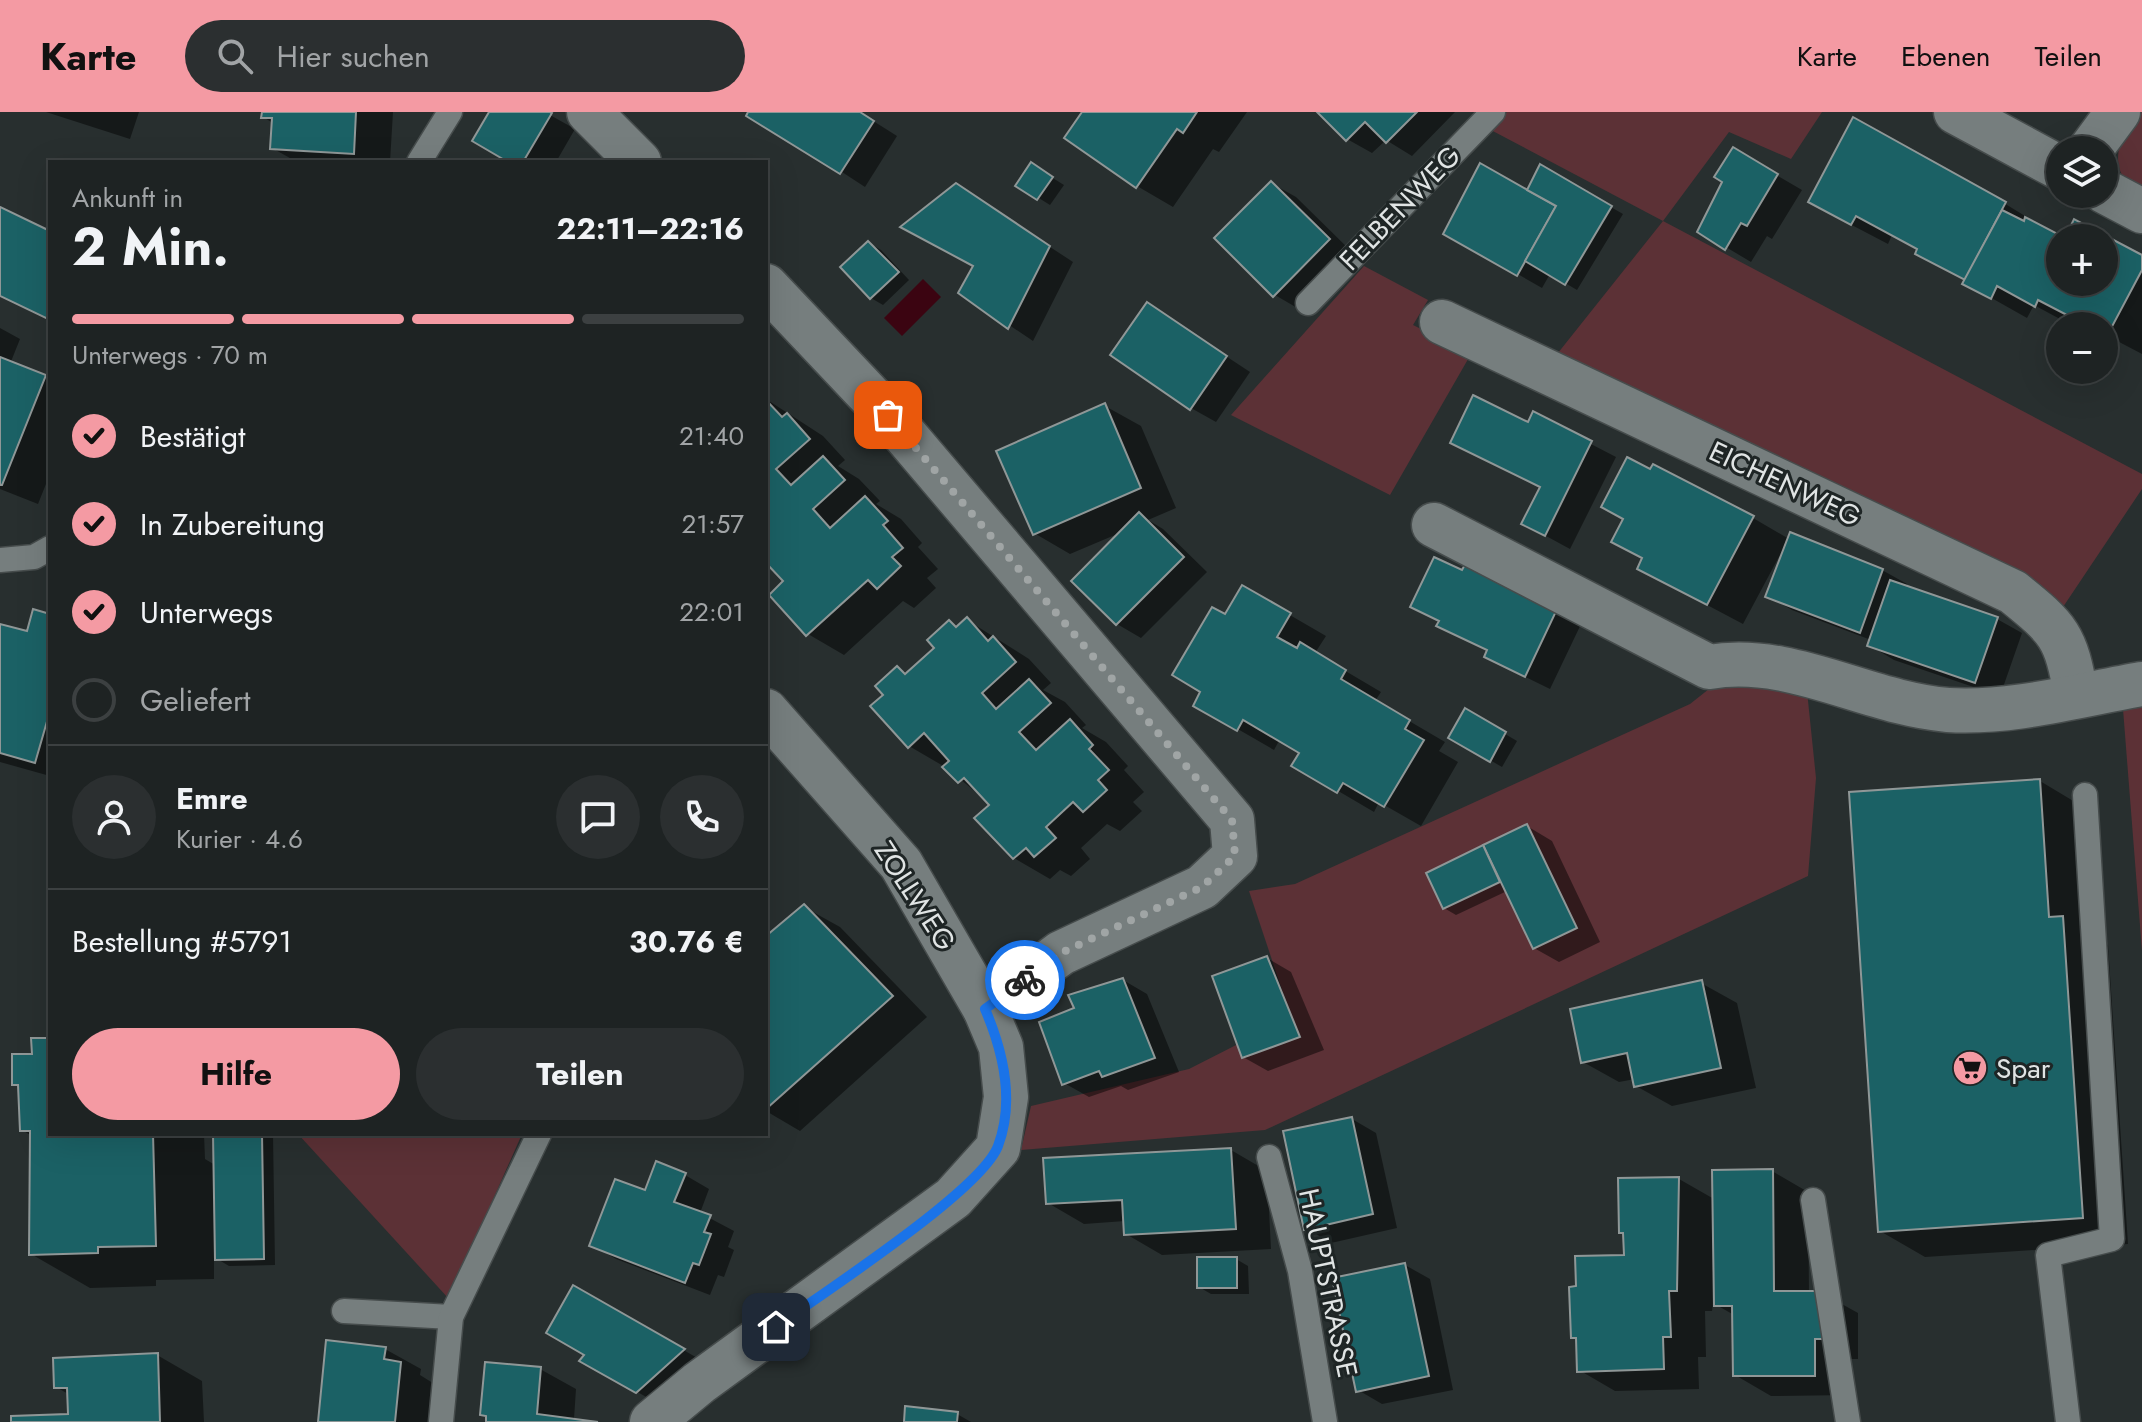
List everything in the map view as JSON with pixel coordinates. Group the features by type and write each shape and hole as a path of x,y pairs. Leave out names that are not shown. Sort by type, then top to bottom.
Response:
{"street":[{"path":"589,112 637,160"},
{"path":"1956,112 2046,160"},
{"path":"2100,136 2118,112"},
{"path":"2118,198 2142,211"},
{"path":"768,288 888,415 1232,820 1235,856 1202,887 1061,953 985,1009"},
{"name":"EICHENWEG","path":"1442,322 2013,592 2053,624 2069,653 2076,695"},
{"path":"1434,525 1709,667 1741,662 1784,666 1897,701 1948,710 2012,707 2142,684"},
{"name":"ZOLLWEG","path":"652,1422 699,1383 953,1198 998,1148 1006,1097 1001,1047 985,1009 901,864 768,713"}],"lane":[{"path":"420,160 450,112"},
{"name":"FELBENWEG","path":"1308,303 1493,112"},
{"path":"0,560 34,557 48,549"},
{"path":"2068,1422 2048,1255 2112,1239 2085,795"},
{"path":"441,1422 451,1317 538,1136"},
{"name":"HAUPTSTRASSE","path":"1269,1157 1300,1271 1325,1422"},
{"path":"1813,1200 1848,1422"},
{"path":"344,1311 451,1317"}],"shaded area":[{"path":"1507,112 1822,112 1791,159 1729,132 1663,221 1489,129"},
{"path":"2137,112 2142,112 2142,194 2130,186 2119,166 2120,145"},
{"path":"1663,221 2142,474 2142,489 2059,613 1550,363"},
{"path":"1364,266 1428,300 1413,325 1471,354 1390,495 1231,415"},
{"path":"923,279 941,297 902,336 884,318"},
{"path":"1728,674 1807,691 1816,778 1808,876 1265,1130 1021,1150 1031,1106 1189,1069 1291,1017 1249,891 1295,884 1690,704"},
{"path":"2142,705 2142,951 2123,709"},
{"path":"300,1136 521,1136 449,1299"}],"building":[{"path":"262,112 356,112 354,154 270,149 272,118 261,118"},
{"path":"489,112 552,113 524,160 505,160 472,141"},
{"path":"748,112 860,112 874,121 840,174 746,116"},
{"path":"1082,112 1197,112 1183,133 1177,129 1136,188 1064,138"},
{"path":"1317,112 1417,112 1386,143 1365,122 1346,141"},
{"path":"1853,117 2006,202 1965,280 1915,254 1917,249 1856,216 1851,225 1808,202"},
{"path":"1733,147 1778,174 1747,226 1741,223 1725,250 1697,232 1722,182 1714,177"},
{"path":"1031,162 1053,177 1037,200 1015,186"},
{"path":"1480,163 1556,206 1517,276 1443,234"},
{"path":"1540,164 1612,206 1565,285 1525,261 1556,206 1527,190"},
{"path":"1271,181 1330,239 1273,297 1214,238"},
{"path":"956,183 1050,246 1008,329 958,293 973,266 900,227"},
{"path":"0,207 48,230 48,319 0,296"},
{"path":"2002,210 2046,228 2046,296 2118,296 2118,242 2142,255 2142,270 2118,315 2118,312 2061,312 2038,300 2035,307 1997,286 1991,299 1962,284"},
{"path":"868,241 899,272 870,299 840,267"},
{"path":"1147,302 1227,356 1190,410 1110,355"},
{"path":"0,357 46,375 2,485 0,485"},
{"path":"1473,395 1528,422 1533,411 1592,441 1545,536 1521,524 1540,487 1450,443"},
{"path":"768,402 782,417 787,413 810,439 776,469 791,485 823,456 845,480 813,509 830,528 865,496 888,521 883,525 903,548 892,557 901,566 877,589 868,580 806,636 769,595 783,581 768,565"},
{"path":"1105,403 1141,488 1033,535 996,451"},
{"path":"1627,457 1650,469 1653,464 1754,516 1707,605 1637,569 1642,558 1611,542 1623,519 1601,507"},
{"path":"1139,512 1184,557 1116,625 1071,581"},
{"path":"1790,532 1883,569 1860,633 1765,597"},
{"path":"1434,557 1462,570 1467,561 1559,605 1525,677 1484,657 1487,650 1436,626 1439,621 1410,607"},
{"path":"1890,580 1998,617 1975,683 1867,646"},
{"path":"1242,585 1291,613 1277,637 1297,648 1300,642 1346,670 1341,679 1410,720 1405,729 1424,740 1384,807 1343,783 1337,793 1291,766 1299,753 1243,720 1237,731 1193,706 1200,692 1172,675 1212,607 1225,614"},
{"path":"33,609 48,613 48,718 35,763 0,753 0,624 27,631"},
{"path":"967,617 988,641 993,636 1016,662 982,693 996,709 1029,679 1051,703 1019,732 1036,750 1070,719 1093,745 1089,749 1109,770 1098,780 1107,790 1083,812 1073,802 1046,827 1056,838 1034,857 1026,848 1013,859 974,818 989,805 964,778 958,783 942,767 949,761 924,733 908,748 870,706 883,695 875,686 897,666 905,674 934,648 927,640 949,620 956,627"},
{"path":"1465,708 1506,732 1490,762 1448,738"},
{"name":"Spar","path":"2040,779 2049,917 2063,916 2083,1218 1878,1232 1849,792"},
{"path":"1527,824 1577,928 1533,949 1483,845"},
{"path":"1483,845 1500,882 1443,909 1426,873"},
{"path":"804,904 893,996 768,1107 768,934"},
{"path":"1267,956 1300,1037 1242,1058 1212,976"},
{"path":"1123,978 1155,1058 1102,1077 1099,1071 1062,1085 1039,1022 1074,1008 1068,995"},
{"path":"1702,980 1721,1068 1634,1087 1627,1053 1581,1063 1570,1009"},
{"path":"31,1038 48,1038 48,1136 153,1136 156,1246 98,1247 98,1253 29,1255 30,1131 20,1131 18,1085 12,1085 12,1054 32,1054"},
{"path":"1352,1117 1373,1214 1304,1230 1283,1131"},
{"path":"213,1136 262,1136 264,1259 215,1260"},
{"path":"1231,1148 1236,1229 1124,1235 1122,1200 1046,1204 1043,1158"},
{"path":"656,1161 686,1173 674,1202 711,1215 704,1232 711,1234 699,1265 693,1263 685,1283 589,1246 615,1179 645,1190"},
{"path":"1773,1169 1774,1291 1822,1291 1823,1339 1815,1339 1815,1376 1733,1376 1732,1306 1714,1306 1712,1170"},
{"path":"1679,1177 1677,1291 1669,1291 1671,1337 1663,1337 1664,1369 1577,1372 1576,1338 1571,1338 1569,1287 1576,1286 1575,1256 1624,1255 1623,1233 1619,1233 1618,1178"},
{"path":"1197,1257 1237,1257 1237,1288 1197,1288"},
{"path":"1405,1263 1429,1376 1356,1392 1332,1278"},
{"path":"573,1285 685,1349 636,1393 579,1361 584,1355 546,1333"},
{"path":"326,1340 386,1347 384,1359 401,1362 395,1422 318,1422"},
{"path":"158,1353 160,1422 11,1422 11,1416 68,1414 67,1388 54,1388 53,1358"},
{"path":"485,1362 541,1367 537,1414 598,1422 486,1422 486,1416 480,1415"},
{"path":"905,1406 958,1412 957,1422 904,1422"}],"way so far":[{"path":"888,415 1232,820 1235,856 1202,887 1061,953 1025,980"}],"place":[{"name":"Spar","path":"1970,1068"}],"route":[{"path":"776,1327 953,1198 998,1148 1006,1097 1001,1047 985,1009 1025,980"}]}
